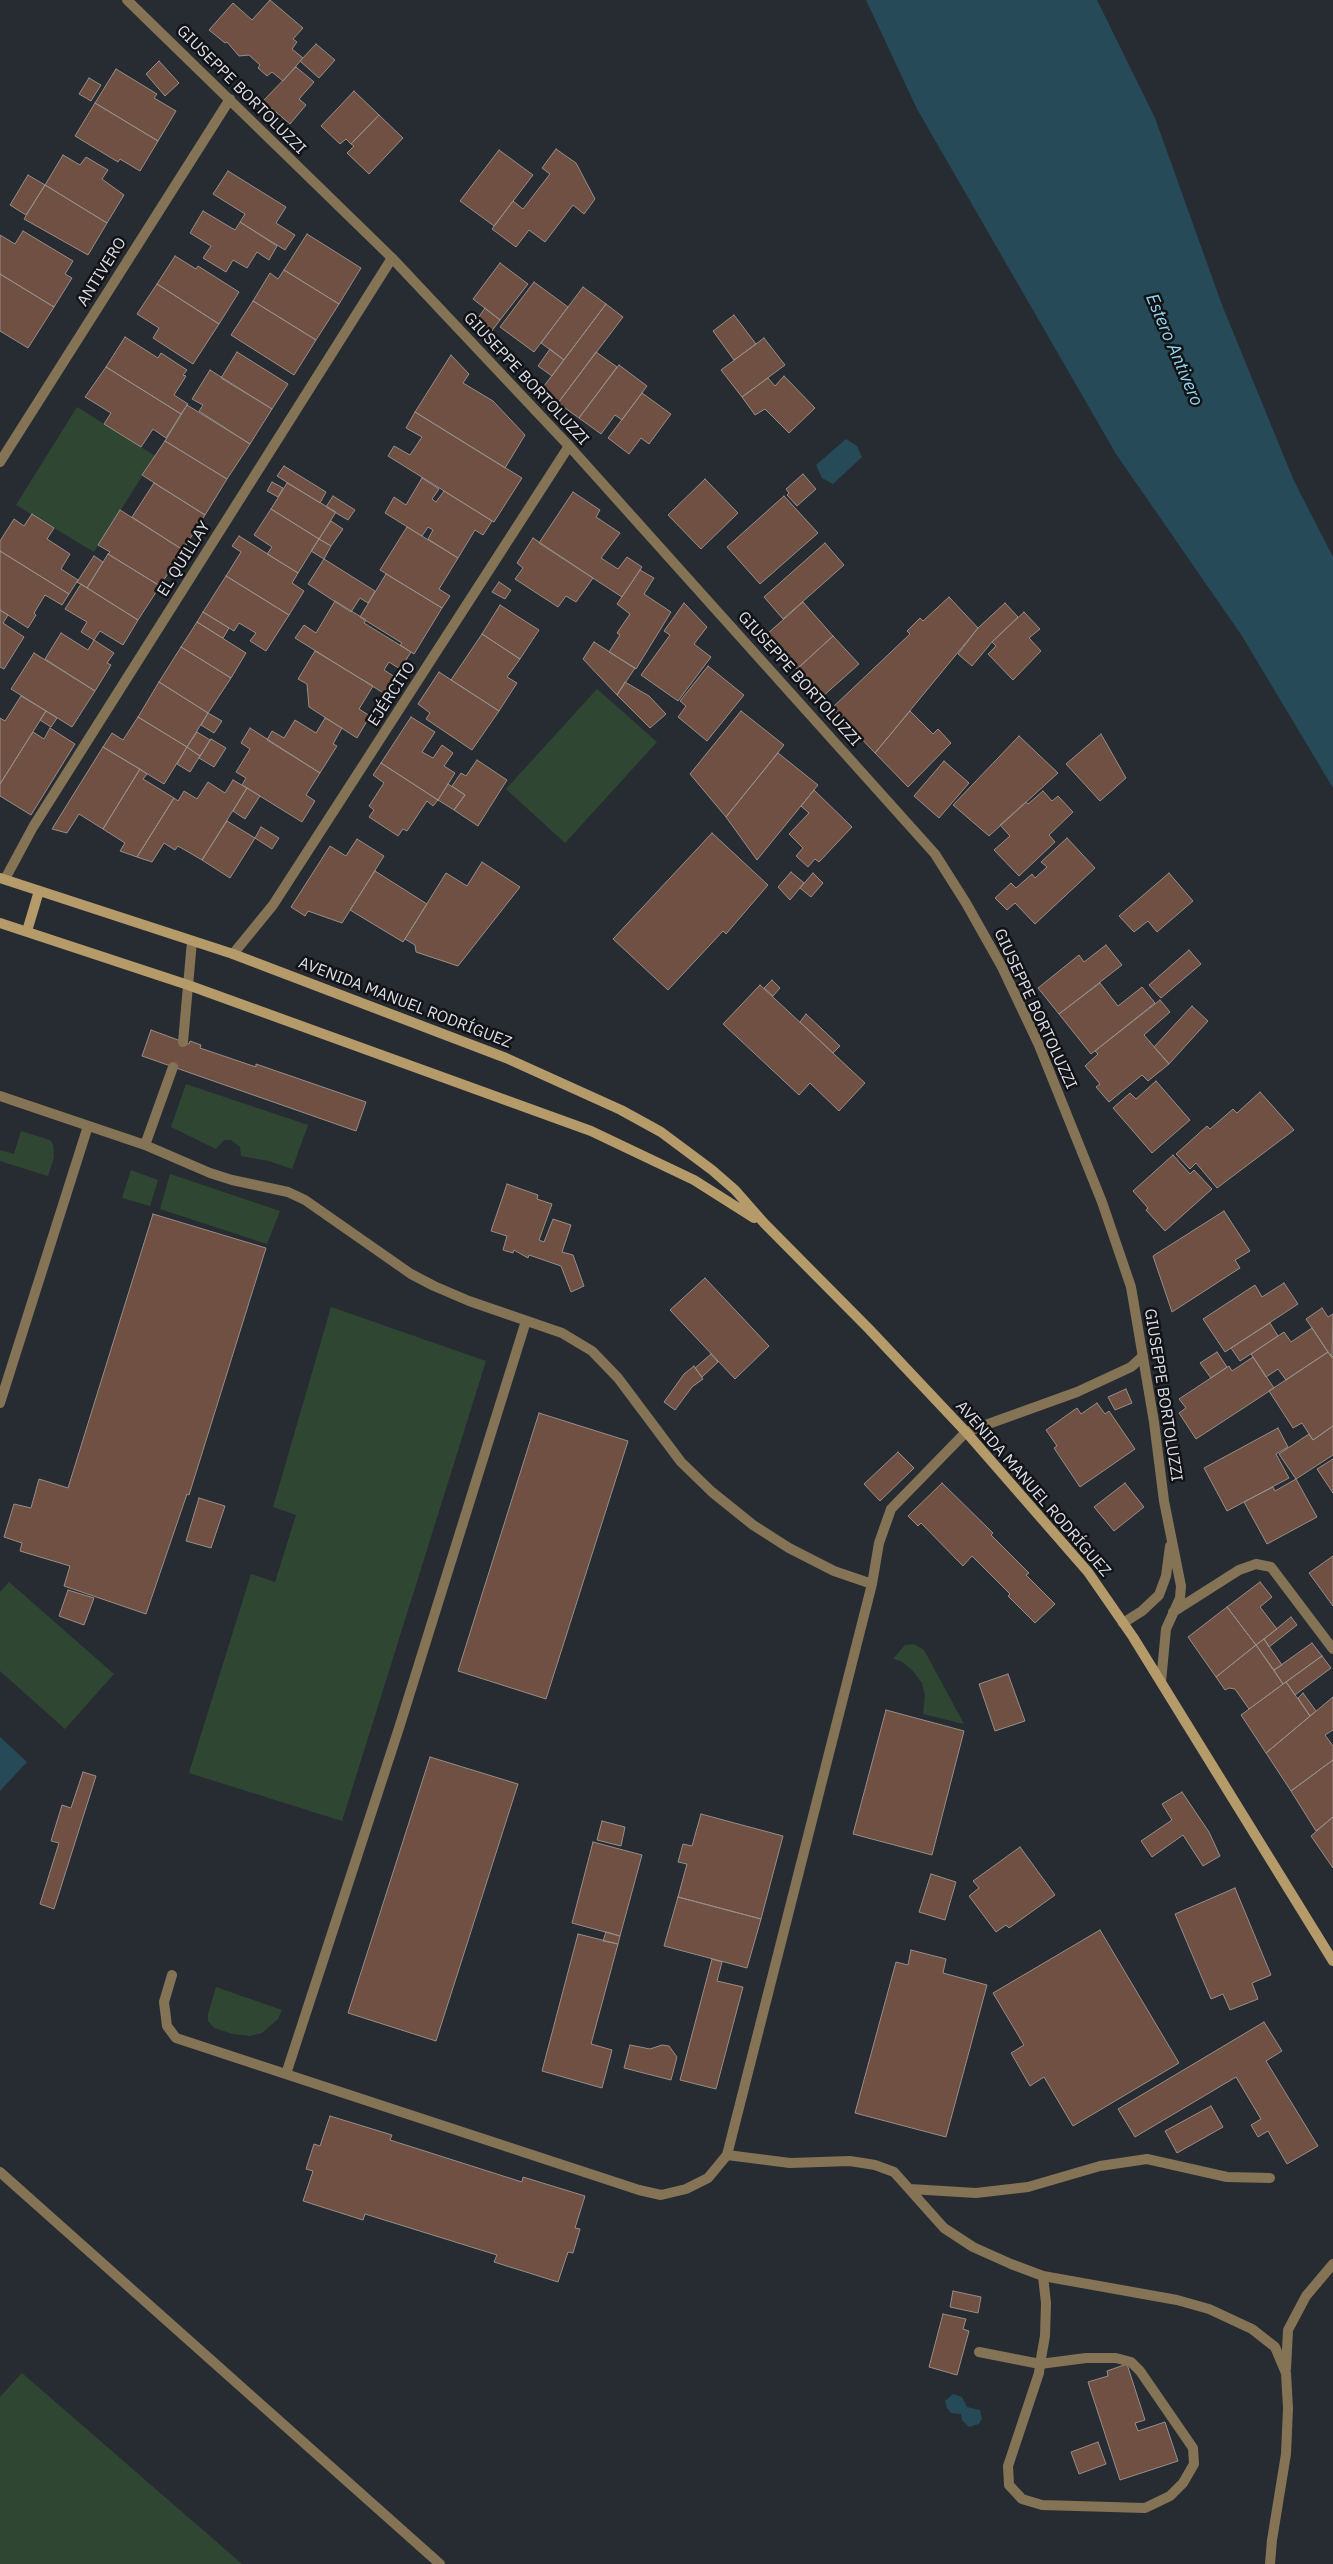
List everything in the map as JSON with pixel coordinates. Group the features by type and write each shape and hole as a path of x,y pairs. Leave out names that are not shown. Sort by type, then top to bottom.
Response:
{"main road":[{"name":"AVENIDA MANUEL RODRÍGUEZ","path":"2,878 233,954 506,1058 621,1110 661,1132 694,1155 735,1190 764,1223 869,1329 966,1432 1088,1572 1161,1682 1333,1961"},
{"path":"27,931 39,891"},
{"name":"AVENIDA MANUEL RODRÍGUEZ","path":"0,923 188,985 591,1131 694,1180 764,1223"}],"street":[{"name":"GIUSEPPE BORTOLUZZI","path":"128,0 392,258 570,446 930,848 966,903 1002,967 1038,1043 1102,1202 1131,1287 1171,1540"},
{"name":"ANTIVERO","path":"0,462 230,99"},
{"name":"EL QUILLAY","path":"2,878 392,258"},
{"name":"EJÉRCITO","path":"233,954 273,905 570,446"},
{"path":"183,1042 192,941"},
{"path":"145,1145 173,1067"},
{"path":"0,1096 145,1145 217,1176 288,1192 305,1200 411,1274 469,1301 562,1332 592,1351 618,1378 681,1462 712,1492 753,1525 789,1548 834,1571 872,1584"},
{"path":"0,1403 88,1126"},
{"path":"286,2074 402,1719 526,1321"},
{"path":"172,1975 164,2002 167,2026 176,2038 630,2187 661,2195 686,2189 708,2178 727,2155 872,1584 879,1543 892,1509 966,1432 1078,1392 1131,1367 1143,1356"},
{"path":"1161,1682 1166,1629 1180,1598 1181,1586 1171,1540"},
{"path":"1123,1623 1142,1611 1159,1595 1166,1576 1171,1540"},
{"path":"1173,1612 1239,1570 1256,1564 1271,1567 1333,1649"},
{"path":"727,2155 790,2162 850,2162 875,2165 894,2172 944,2228 973,2246 1043,2276 1143,2293 1209,2309 1252,2328 1275,2347 1286,2373"},
{"path":"910,2189 976,2193 1028,2187 1100,2166 1147,2159 1227,2177 1270,2178"},
{"path":"0,2172 440,2564"},
{"path":"1270,2564 1286,2454 1288,2330 1306,2296 1333,2264"},
{"path":"979,2352 1040,2364 1086,2358 1116,2358 1131,2362 1140,2371 1193,2448 1194,2464 1183,2483 1170,2496 1145,2508 1042,2505 1022,2499 1009,2485 1008,2466 1040,2364 1046,2320 1043,2276"}],"green space":[{"path":"77,407 155,456 94,552 16,505"},
{"path":"597,689 657,742 565,843 506,789"},
{"path":"186,1084 308,1125 292,1169 269,1161 241,1156 240,1147 231,1140 224,1140 216,1149 171,1127"},
{"path":"21,1131 50,1140 53,1144 54,1157 48,1176 0,1161 0,1150 14,1154"},
{"path":"131,1170 158,1180 150,1206 122,1198"},
{"path":"170,1174 280,1211 267,1244 160,1209"},
{"path":"331,1307 486,1361 342,1821 189,1773 251,1574 275,1582 296,1515 273,1507"},
{"path":"9,1582 114,1674 65,1729 0,1671 0,1592"},
{"path":"914,1644 924,1650 964,1724 923,1714 925,1696 922,1683 912,1670 901,1661 893,1659 905,1645"},
{"path":"216,1987 282,2010 278,2019 262,2033 250,2036 233,2034 214,2028 208,2021 208,2014"},
{"path":"22,2373 242,2564 0,2564 0,2397"}],"water":[{"name":"Estero Antivero","path":"866,0 1097,0 1155,118 1222,305 1294,481 1333,557 1333,788 1242,636 1116,454 917,109"},
{"path":"846,439 857,446 862,457 833,484 822,478 816,465"},
{"path":"0,1737 27,1762 0,1791"},
{"path":"953,2394 962,2397 967,2407 980,2410 982,2419 979,2424 969,2427 962,2420 961,2414 951,2413 945,2401"}],"building":[{"path":"270,0 303,28 293,39 297,42 292,49 303,58 283,81 272,72 267,76 258,68 260,65 249,55 239,56 227,42 225,43 209,30 233,3 252,20"},
{"path":"316,44 335,60 319,78 300,61"},
{"path":"159,61 179,83 165,96 146,74"},
{"path":"296,67 314,82 299,99 306,105 290,124 263,101"},
{"path":"116,69 157,94 154,98 176,111 158,141 95,103"},
{"path":"89,78 101,85 91,101 79,94"},
{"path":"354,91 379,115 351,144 346,139 340,144 321,126"},
{"path":"95,103 158,141 140,171 120,159 118,162 75,136"},
{"path":"379,115 403,138 369,174 347,153 354,146 351,144"},
{"path":"556,149 576,163 595,199 584,214 573,205 545,242 529,230 516,247 492,229 513,201 523,209 550,174 542,168"},
{"path":"499,150 533,175 494,226 460,201"},
{"path":"63,155 80,165 86,157 108,170 102,179 124,195 107,223 45,185"},
{"path":"228,171 286,207 276,223 295,235 285,250 240,222 245,214 213,194"},
{"path":"28,175 45,185 26,215 10,205"},
{"path":"45,185 107,223 88,255 24,219"},
{"path":"203,211 235,230 240,222 277,246 269,260 257,252 247,268 233,260 226,272 203,258 211,246 190,233"},
{"path":"23,231 73,261 65,274 72,278 54,307 0,274 0,235 15,244"},
{"path":"307,234 361,268 339,304 284,270"},
{"path":"175,256 196,269 198,266 239,292 219,324 157,284"},
{"path":"500,263 528,284 500,320 473,299"},
{"path":"284,270 339,304 316,340 253,301 270,273 278,279"},
{"path":"0,274 54,307 28,348 0,331"},
{"path":"534,282 568,307 534,352 500,327"},
{"path":"157,284 219,324 193,364 153,338 159,328 137,314"},
{"path":"583,287 606,304 564,360 541,343"},
{"path":"253,301 316,340 294,375 231,335"},
{"path":"606,304 623,317 558,403 544,386"},
{"path":"485,308 500,320 491,332 478,318"},
{"path":"734,315 756,344 734,360 713,331"},
{"path":"125,337 158,358 161,353 187,370 183,375 186,376 174,395 188,404 181,414 106,367"},
{"path":"764,338 785,365 742,397 721,370"},
{"path":"550,349 564,360 552,376 538,366"},
{"path":"237,352 288,384 272,409 221,378"},
{"path":"596,352 617,367 579,418 558,403"},
{"path":"451,355 469,374 463,383 493,401 525,435 505,468 415,412"},
{"path":"619,365 647,386 622,420 615,415 601,434 579,418"},
{"path":"106,367 181,414 166,438 153,429 141,447 104,424 111,413 85,397"},
{"path":"210,370 272,409 250,444 199,411 203,405 192,399"},
{"path":"784,376 815,408 789,433 765,409 755,415 742,397 768,378 775,386"},
{"path":"642,393 671,414 649,444 641,438 629,454 608,438"},
{"path":"187,405 250,444 227,479 165,441"},
{"path":"415,412 522,478 494,522 388,456 394,446 410,455 422,437 406,428"},
{"path":"165,441 227,479 205,515 142,475"},
{"path":"284,466 326,492 320,503 277,476"},
{"path":"803,474 816,489 797,506 787,495 789,493 786,489"},
{"path":"422,478 439,489 432,499 436,502 444,491 492,521 483,535 475,530 458,558 428,539 433,530 428,527 422,536 385,513 394,497 406,505"},
{"path":"705,479 738,513 701,549 668,515"},
{"path":"272,482 283,488 278,497 267,491"},
{"path":"154,483 205,515 183,550 132,517"},
{"path":"287,483 336,512 319,539 271,509"},
{"path":"573,492 600,510 596,517 620,533 601,558 618,569 627,557 642,567 622,597 539,543"},
{"path":"333,496 355,510 348,520 326,507"},
{"path":"784,496 818,533 760,584 727,547"},
{"path":"271,509 319,539 298,573 267,554 272,547 254,535"},
{"path":"120,510 183,550 160,586 108,554 110,552 98,545"},
{"path":"32,514 54,528 47,539 70,554 61,569 78,580 69,594 0,551 0,541 14,519 24,526"},
{"path":"331,521 343,529 331,546 319,539"},
{"path":"407,527 458,558 439,589 450,596 442,608 380,570"},
{"path":"239,536 298,573 292,583 304,591 289,615 226,576 241,552 232,546"},
{"path":"533,538 593,578 576,602 566,596 558,607 515,579 523,568 517,563"},
{"path":"319,539 331,546 324,559 311,551"},
{"path":"825,543 844,565 783,619 764,597"},
{"path":"0,551 69,594 62,605 45,595 34,613 36,615 28,628 0,610"},
{"path":"108,554 160,586 138,620 87,588"},
{"path":"94,556 103,562 87,588 77,582"},
{"path":"324,559 375,591 368,603 360,598 351,612 308,584"},
{"path":"640,570 654,578 644,594 671,612 636,669 609,652 620,635 617,633 630,614 617,604"},
{"path":"386,574 442,608 414,654 400,645 402,643 360,617"},
{"path":"226,576 289,615 266,651 250,641 256,633 239,623 234,631 203,612"},
{"path":"499,582 511,590 505,599 492,592"},
{"path":"81,584 138,620 123,645 100,631 94,640 81,632 87,622 65,609"},
{"path":"949,597 978,628 875,753 832,708 910,634 907,631 920,618 923,621"},
{"path":"335,601 366,620 364,623 411,652 400,669 389,662 384,670 395,677 385,694 295,638 304,625 316,633"},
{"path":"803,602 833,636 797,669 766,635"},
{"path":"684,603 707,627 694,644 711,657 678,701 641,675 670,635 664,631"},
{"path":"1005,603 1018,617 992,642 972,666 958,654 978,628"},
{"path":"500,605 539,630 520,659 482,634"},
{"path":"0,610 8,615 3,623 24,637 4,669 0,667"},
{"path":"203,612 229,628 223,638 197,622"},
{"path":"1024,612 1040,629 1029,638 1041,651 1013,680 988,654 996,646 992,642"},
{"path":"197,622 246,653 231,678 181,647"},
{"path":"61,633 88,650 94,640 114,653 107,663 111,665 95,691 45,659"},
{"path":"482,634 520,659 507,677 517,683 499,711 451,680"},
{"path":"833,636 859,664 822,697 797,669"},
{"path":"594,642 635,668 617,695 583,659"},
{"path":"181,647 231,678 208,713 159,682"},
{"path":"315,651 373,686 359,709 370,716 357,738 309,707 307,684 298,679"},
{"path":"34,653 95,691 72,727 11,689"},
{"path":"708,666 744,695 707,741 678,717 686,706 680,701"},
{"path":"439,672 499,711 472,750 426,719 430,713 418,704"},
{"path":"159,682 208,713 187,747 138,717"},
{"path":"625,682 649,696 666,714 650,728 617,695"},
{"path":"21,696 46,711 0,784 0,718 5,721"},
{"path":"46,711 57,718 51,727 40,720"},
{"path":"741,711 784,745 726,817 690,774"},
{"path":"910,711 933,734 938,729 951,743 908,787 875,753"},
{"path":"208,713 222,721 214,733 201,725"},
{"path":"138,717 187,747 164,784 103,747 112,733 123,740"},
{"path":"411,717 435,732 422,752 433,758 442,745 453,753 444,766 455,773 438,800 381,763"},
{"path":"325,718 342,728 333,744 337,746 320,773 267,740 272,731 284,738 295,720 316,733"},
{"path":"50,728 75,744 31,815 0,796 0,784 33,732 44,739"},
{"path":"250,728 320,773 306,795 315,801 302,822 242,785 246,778 236,772 250,749 241,743"},
{"path":"197,732 210,740 200,756 187,747"},
{"path":"1101,734 1126,778 1100,801 1066,764"},
{"path":"1019,736 1058,773 989,836 953,805"},
{"path":"211,739 226,748 214,767 199,758"},
{"path":"103,747 140,769 103,829 79,814 67,833 52,829"},
{"path":"187,747 200,756 190,772 177,764"},
{"path":"778,753 818,785 757,860 726,817"},
{"path":"477,760 507,780 478,826 454,810 465,795 452,786 461,773 466,776"},
{"path":"944,761 969,783 939,818 914,796"},
{"path":"381,763 438,800 433,806 427,801 407,831 403,829 398,836 369,817 374,810 369,806 384,783 373,775"},
{"path":"140,769 147,774 143,779 174,798 137,857 120,851 125,843 103,829"},
{"path":"233,780 247,788 202,860 178,846 175,850 164,843 152,862 137,857 174,798 178,801 184,791 197,799 208,782 225,793"},
{"path":"448,784 465,795 454,810 438,800"},
{"path":"247,788 260,796 245,819 233,811"},
{"path":"814,790 852,827 819,862 815,859 808,867 796,856 803,848 789,834 809,813 801,806"},
{"path":"1043,791 1052,801 1058,796 1073,812 1049,835 1055,842 1019,876 994,850 1010,836 1000,825 1026,802 1028,804"},
{"path":"227,821 255,838 230,878 202,860"},
{"path":"261,827 279,838 272,849 255,838"},
{"path":"712,833 768,885 726,934 723,931 668,990 613,939"},
{"path":"1067,838 1095,868 1035,924 1015,903 1007,910 995,898 1011,883 1016,888 1032,874 1035,878 1047,867 1041,862"},
{"path":"357,839 384,856 342,923 308,911 305,916 291,907 330,846 346,856"},
{"path":"482,862 520,887 458,966 416,952 415,945 405,939 446,873 467,886"},
{"path":"375,871 427,904 403,942 350,910"},
{"path":"791,872 804,883 790,900 778,887"},
{"path":"813,873 823,883 811,897 800,888"},
{"path":"1169,873 1193,901 1157,932 1148,921 1134,932 1119,916"},
{"path":"1106,945 1122,965 1059,1014 1038,988 1079,955 1084,962"},
{"path":"1189,950 1201,964 1161,998 1149,985"},
{"path":"772,980 780,988 773,996 764,988"},
{"path":"1100,983 1118,1006 1142,987 1155,1003 1091,1054 1059,1014"},
{"path":"760,985 865,1083 839,1111 810,1083 799,1095 723,1024"},
{"path":"1160,1000 1170,1012 1144,1035 1169,1064 1148,1081 1142,1075 1109,1102 1096,1087 1100,1084 1085,1066 1098,1054 1095,1051"},
{"path":"1192,1006 1208,1021 1169,1064 1154,1047"},
{"path":"806,1014 840,1046 833,1053 800,1022"},
{"path":"151,1030 189,1044 190,1041 201,1045 200,1048 256,1067 256,1064 366,1102 356,1131 142,1056"},
{"path":"1156,1081 1190,1120 1152,1153 1113,1108 1130,1093 1136,1099"},
{"path":"1260,1092 1294,1130 1217,1188 1196,1163 1190,1169 1176,1154 1207,1126 1210,1129 1233,1109 1237,1113"},
{"path":"1173,1155 1190,1174 1194,1170 1212,1189 1165,1231 1146,1210 1148,1208 1133,1191"},
{"path":"507,1184 538,1195 537,1199 552,1204 539,1240 544,1242 553,1219 571,1225 562,1252 573,1255 584,1286 571,1292 561,1266 529,1255 528,1258 514,1250 513,1253 503,1250 507,1236 491,1231"},
{"path":"1224,1211 1250,1251 1235,1260 1240,1268 1172,1312 1153,1256"},
{"path":"153,1214 266,1248 189,1495 187,1494 146,1614 64,1586 70,1566 20,1551 22,1543 4,1537 14,1504 31,1508 39,1479 68,1488"},
{"path":"705,1278 769,1346 735,1379 670,1310"},
{"path":"1284,1283 1298,1304 1225,1352 1203,1319 1255,1285 1262,1297"},
{"path":"1322,1308 1328,1317 1333,1314 1332,1358 1306,1319"},
{"path":"1270,1323 1278,1336 1240,1361 1231,1348"},
{"path":"1312,1328 1328,1352 1286,1380 1278,1369 1266,1377 1251,1354 1284,1332 1291,1342"},
{"path":"1217,1352 1227,1367 1211,1378 1200,1363"},
{"path":"1328,1352 1333,1357 1333,1426 1313,1440 1302,1423 1293,1428 1269,1391"},
{"path":"711,1354 718,1362 702,1377 695,1368"},
{"path":"1253,1357 1274,1388 1196,1439 1179,1413 1186,1408 1179,1399 1229,1366 1232,1371"},
{"path":"694,1366 703,1379 692,1387 675,1410 664,1402 684,1374"},
{"path":"1126,1389 1132,1403 1115,1410 1108,1397"},
{"path":"1097,1403 1105,1414 1109,1411 1135,1449 1080,1487 1054,1448 1057,1446 1046,1430 1077,1408 1081,1414"},
{"path":"539,1413 628,1441 546,1699 458,1671"},
{"path":"1333,1426 1333,1455 1296,1479 1279,1454 1309,1434 1313,1440"},
{"path":"1278,1428 1288,1447 1276,1454 1289,1478 1227,1511 1204,1468"},
{"path":"898,1452 914,1468 880,1501 864,1484"},
{"path":"1333,1459 1333,1493 1317,1469"},
{"path":"1296,1479 1317,1517 1267,1544 1244,1502 1273,1487 1275,1491"},
{"path":"942,1483 993,1533 991,1535 1029,1573 1026,1575 1055,1604 1035,1623 1008,1596 1010,1594 972,1556 963,1566 921,1523 918,1526 908,1516"},
{"path":"1125,1483 1144,1507 1114,1531 1094,1507"},
{"path":"199,1498 225,1506 211,1548 186,1541"},
{"path":"1333,1556 1333,1606 1309,1573"},
{"path":"1260,1582 1272,1597 1260,1607 1277,1629 1256,1645 1227,1607"},
{"path":"68,1590 94,1598 84,1625 59,1616"},
{"path":"1227,1607 1256,1645 1216,1677 1188,1637"},
{"path":"1291,1617 1297,1625 1269,1647 1264,1639"},
{"path":"1264,1639 1282,1665 1274,1670 1256,1645"},
{"path":"1312,1643 1322,1656 1283,1684 1274,1670"},
{"path":"1256,1645 1283,1684 1249,1709 1235,1689 1229,1688 1225,1690 1216,1677"},
{"path":"1322,1656 1331,1668 1295,1695 1286,1682"},
{"path":"1008,1674 1025,1721 995,1731 979,1684"},
{"path":"1286,1682 1310,1716 1266,1753 1241,1715"},
{"path":"1303,1693 1316,1711 1310,1716 1298,1698"},
{"path":"1333,1697 1333,1730 1325,1735 1333,1746 1333,1760 1291,1791 1266,1753"},
{"path":"886,1710 964,1731 932,1855 853,1834"},
{"path":"430,1757 518,1784 436,2041 348,2013"},
{"path":"1333,1760 1333,1817 1316,1831 1291,1791"},
{"path":"83,1772 96,1776 54,1909 40,1904 59,1843 51,1841 62,1805 71,1808"},
{"path":"1182,1792 1209,1832 1220,1856 1203,1866 1183,1835 1152,1857 1141,1841 1172,1820 1162,1804"},
{"path":"701,1814 783,1836 761,1919 678,1897 687,1864 678,1862 683,1844 692,1846"},
{"path":"1333,1817 1333,1868 1311,1836"},
{"path":"602,1821 625,1827 621,1846 597,1840"},
{"path":"593,1842 642,1855 620,1936 572,1923"},
{"path":"1020,1847 1055,1895 1009,1928 1006,1925 996,1932 969,1896 979,1888 973,1881"},
{"path":"931,1874 956,1882 945,1920 919,1912"},
{"path":"1235,1888 1271,1975 1252,1983 1258,1999 1230,2010 1223,1994 1211,1999 1175,1914"},
{"path":"678,1897 761,1919 747,1968 664,1946"},
{"path":"1100,1930 1179,2063 1073,2126 1044,2077 1030,2086 1011,2053 1024,2045 993,1993"},
{"path":"606,1932 620,1936 618,1944 603,1941"},
{"path":"578,1934 618,1944 591,2044 612,2050 602,2088 542,2071"},
{"path":"911,1950 946,1959 943,1973 987,1985 946,2137 855,2113 896,1962 908,1965"},
{"path":"712,1959 722,1962 717,1981 743,1987 716,2089 680,2080"},
{"path":"1264,2022 1282,2051 1266,2061 1318,2146 1287,2164 1268,2131 1258,2137 1251,2125 1261,2119 1236,2077 1135,2137 1118,2109"},
{"path":"630,2045 650,2049 662,2045 669,2046 677,2057 671,2080 624,2068"},
{"path":"1211,2106 1223,2127 1177,2153 1165,2131"},
{"path":"330,2116 392,2135 390,2140 522,2182 523,2177 585,2196 575,2228 580,2229 573,2253 568,2252 558,2282 494,2262 497,2255 365,2214 363,2220 303,2201 313,2171 306,2169 314,2144 320,2146"},
{"path":"953,2291 981,2297 978,2313 950,2307"},
{"path":"943,2314 966,2319 963,2329 969,2331 957,2375 929,2367"},
{"path":"1127,2364 1145,2420 1135,2423 1138,2431 1165,2422 1178,2461 1120,2480 1088,2382 1108,2376 1107,2371"},
{"path":"1098,2442 1106,2464 1079,2474 1071,2452"}]}
